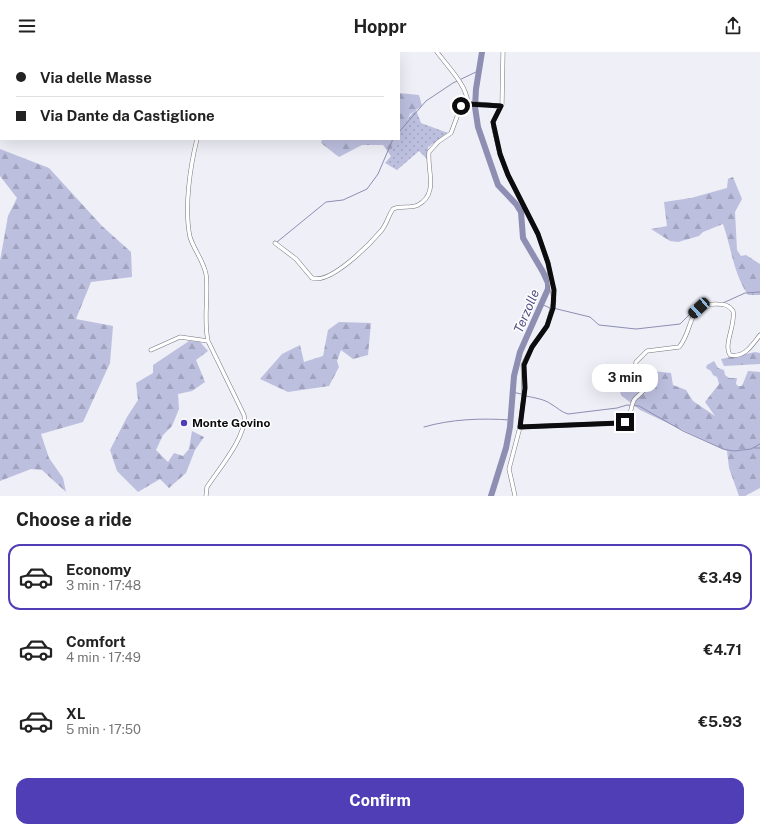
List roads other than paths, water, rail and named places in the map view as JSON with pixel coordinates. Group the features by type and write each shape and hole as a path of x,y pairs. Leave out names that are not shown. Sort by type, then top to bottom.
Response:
{"street":[{"path":"437,52 464,89 468,104"},
{"path":"503,52 501,106 493,122 500,154 508,175 538,234 548,263 554,290 553,308 550,318 526,358 524,365 524,395 520,427 509,469 515,496"},
{"path":"275,243 296,259 312,278 320,279 333,274 373,241 382,230 393,209 397,207 418,205 428,194 431,182 429,152 438,142 451,133 460,108 468,104 501,106"},
{"path":"197,140 187,210 190,236 206,274 206,331 208,341 246,422 241,434 207,487 206,496"},
{"path":"520,427 620,423 627,420 634,401 644,388 635,371 636,362 647,352 678,347 685,337 693,314 703,305 727,305 733,311 734,320 727,346 730,355 742,354 749,350 760,334"},
{"path":"151,350 180,337 208,341"}],"waterway":[{"name":"Terzolle","path":"482,52 476,89 475,107 478,127 498,185 516,204 521,212 523,238 548,283 548,289 520,352 514,376 510,427 506,448 491,496"},
{"path":"400,131 426,101 453,83 478,71"},
{"path":"277,242 326,202 343,200 367,189 378,174 393,140"},
{"path":"723,303 745,293 760,292"},
{"path":"541,304 550,308"},
{"path":"553,308 590,317 599,325 636,329 680,324 694,310 702,305"},
{"name":"Terzolle","path":"512,392 521,394"},
{"path":"526,396 545,401 568,414 617,408 627,405 639,406 683,431 723,449 734,451 751,449 760,444"},
{"path":"424,427 445,422 467,420 510,420"},
{"path":"754,448 760,448"}],"place":[{"name":"Monte Govino","path":"184,423"}]}
